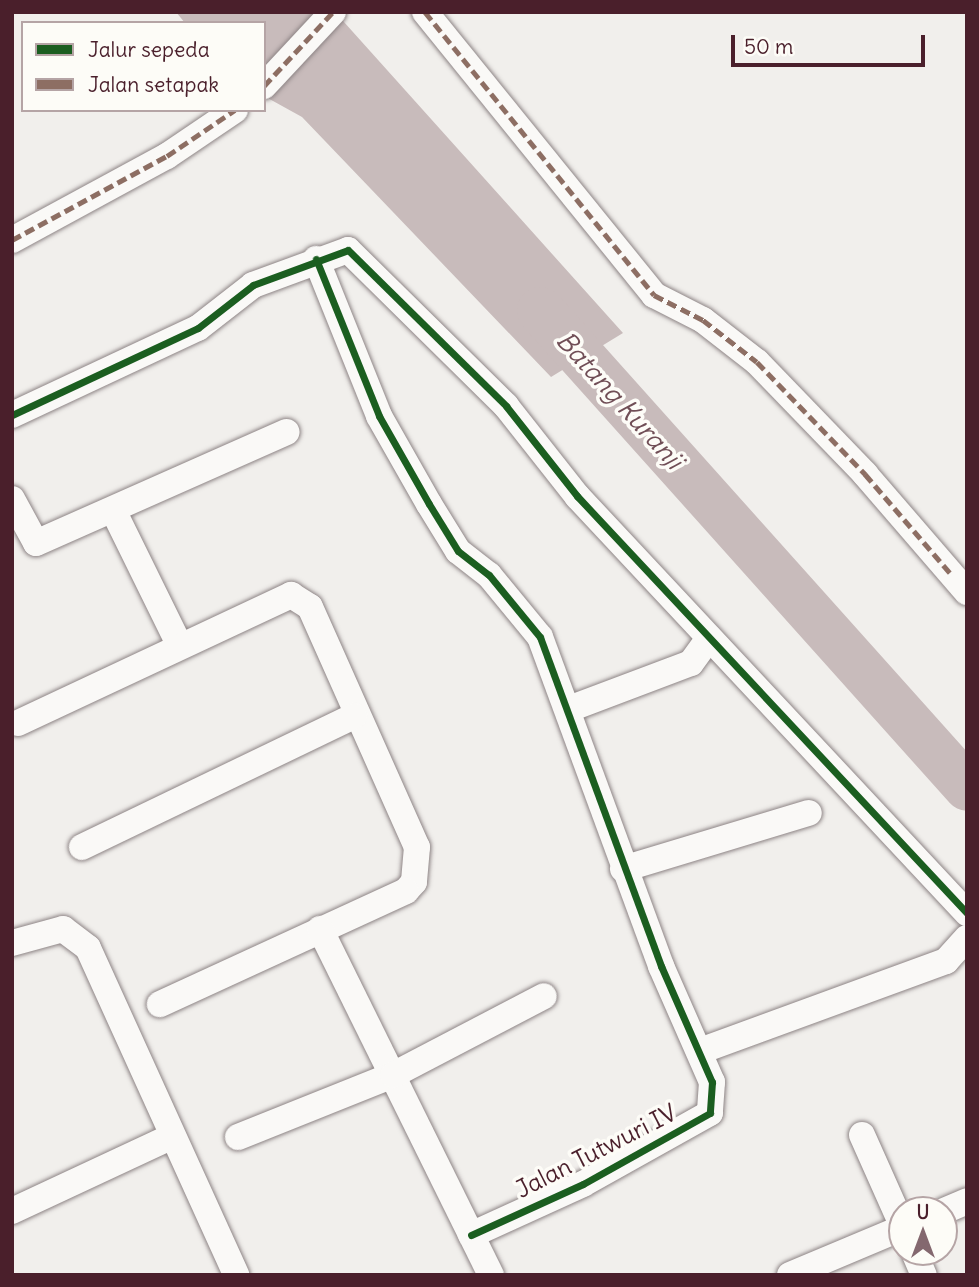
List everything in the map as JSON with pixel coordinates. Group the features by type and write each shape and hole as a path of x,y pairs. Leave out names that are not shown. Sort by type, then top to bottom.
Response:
{"street":[{"path":"266,84 334,12"},
{"path":"425,12 654,295 703,320 757,362 962,577"},
{"path":"12,240 167,156 232,112"},
{"path":"12,415 198,328 253,285 341,249 364,261 506,406 577,496 967,913"},
{"path":"316,259 379,416 458,551 530,622 569,709 623,869 700,1051 946,961 967,937"},
{"path":"12,499 36,543 114,512 287,432"},
{"path":"114,512 179,644"},
{"path":"18,723 179,644 298,597 310,607 354,716 417,847 418,870 407,891 160,1004"},
{"path":"569,709 691,663 709,638"},
{"path":"82,847 354,716"},
{"path":"623,869 809,813"},
{"path":"12,943 50,929 81,938 236,1275"},
{"path":"320,929 491,1275"},
{"path":"238,1137 393,1074 544,996"},
{"name":"Jalan Tutwuri IV","path":"471,1235 583,1184 710,1113 712,1082 700,1051"},
{"path":"862,1135 889,1196"},
{"path":"12,1211 171,1137"},
{"path":"790,1275 888,1232"}],"shaded area":[{"path":"176,12 335,12 623,333 551,377 302,117 266,97 266,21 183,21"}],"waterway":[{"name":"Batang Kuranji","path":"540,310 967,787"}],"marked path":[{"path":"266,84 333,12"},
{"path":"425,12 654,295 703,320 757,362 865,474 952,575"},
{"path":"12,240 167,156 232,112"}],"cycle path":[{"path":"12,415 198,328 253,285 348,250 506,406 577,496 967,913"},
{"path":"316,259 379,416 429,504 458,551 489,575 540,637 661,966 712,1082 710,1113 583,1184 471,1235"}]}
